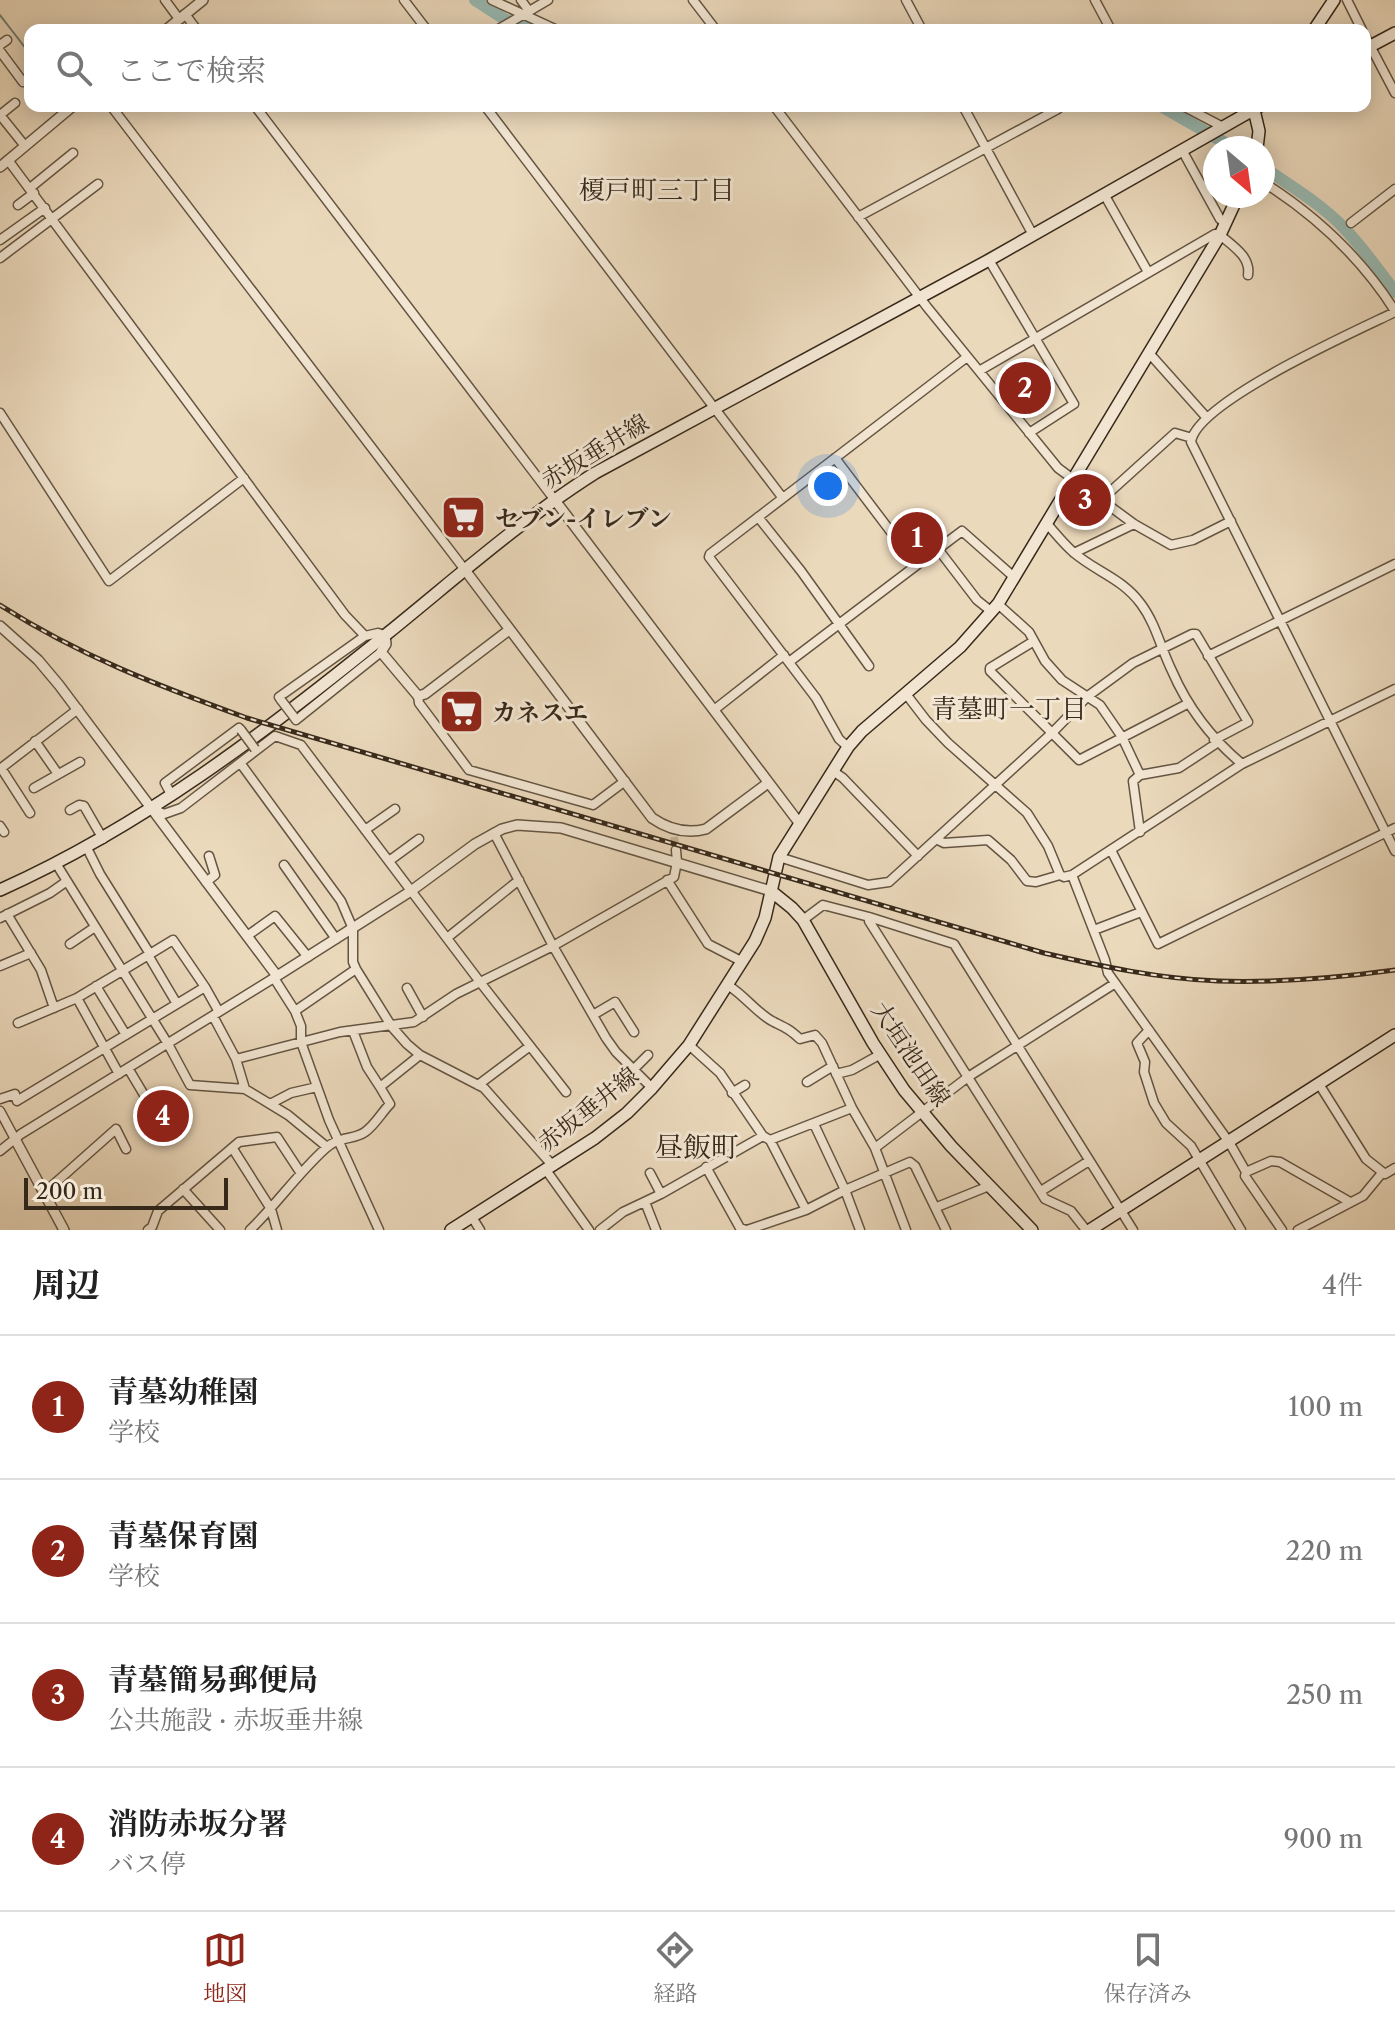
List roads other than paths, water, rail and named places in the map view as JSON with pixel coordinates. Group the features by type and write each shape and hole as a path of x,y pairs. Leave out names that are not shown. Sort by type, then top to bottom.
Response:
{"main road":[{"path":"1318,24 1334,0"},
{"path":"1371,42 1395,33"},
{"name":"赤坂垂井線","path":"1,889 57,865 172,796 385,635 554,499 595,473 989,260 1250,112"},
{"name":"赤坂垂井線","path":"1257,112 1258,136"},
{"name":"赤坂垂井線","path":"451,1230 595,1138 652,1088 689,1045 729,986 759,933 779,857 848,747 862,731 960,647 995,608 1048,525 1071,480 1223,230 1233,208"},
{"name":"大垣池田線","path":"771,891 803,920 881,1054 920,1112 1032,1230"},
{"path":"1088,1230 1395,1035"}],"street":[{"path":"165,0 190,24"},
{"path":"173,24 203,0"},
{"path":"404,0 422,24"},
{"path":"492,0 544,24"},
{"path":"521,0 523,14"},
{"path":"506,24 548,0"},
{"path":"693,0 711,24"},
{"path":"906,0 919,24"},
{"path":"1095,0 1108,24"},
{"path":"1347,0 1359,24"},
{"path":"0,51 23,82"},
{"path":"1371,51 1395,93"},
{"path":"15,103 0,115 25,146"},
{"path":"66,112 4,164 32,190 345,615 365,636"},
{"path":"116,112 652,818 674,832 706,829 768,783"},
{"path":"260,112 800,824"},
{"path":"490,112 782,497"},
{"path":"779,112 967,357 1071,480 1134,524 1171,545 1193,540 1231,521"},
{"path":"966,112 1033,235"},
{"path":"858,217 1052,112"},
{"path":"1193,112 1220,128"},
{"path":"1182,150 1223,230 1246,259 1248,275"},
{"path":"18,205 73,153"},
{"path":"0,258 98,184"},
{"path":"1351,223 1395,189"},
{"path":"1275,190 1290,199 1350,253 1395,311 1288,366 1212,411 1191,442 1330,722 1390,830 1395,851"},
{"path":"1104,194 1148,272"},
{"path":"0,240 45,208"},
{"path":"979,371 1223,230"},
{"path":"989,260 1074,404 1029,433"},
{"path":"1149,353 1207,418"},
{"path":"848,747 839,739 816,698 787,658 709,557 782,497 967,357"},
{"path":"0,413 109,581 244,478"},
{"path":"1101,500 1175,433 1192,438"},
{"path":"835,458 916,565"},
{"path":"758,517 840,623 869,666"},
{"path":"1074,553 1134,524"},
{"path":"1048,525 1074,553 1126,587 1155,625 1189,703 1216,742 1242,764"},
{"path":"714,710 840,623 962,531 1015,578"},
{"path":"938,549 977,600 995,608 1029,632 1045,661 1062,680 1100,705 1123,739 1140,775"},
{"path":"1208,656 1395,564"},
{"path":"0,626 38,660 78,709 276,977 301,1026 301,1042 336,1139 379,1230"},
{"path":"418,696 425,694 509,630"},
{"path":"779,857 868,885 889,882 1052,733 1088,696 1133,663 1162,647 1196,634 1248,722 1179,768 1140,775 1133,781 1140,832"},
{"path":"385,635 386,644 381,652 296,720 279,697 365,636 385,635"},
{"path":"1034,641 990,668 1079,760 1189,703"},
{"path":"381,652 418,696 419,703 469,770 593,805 625,781"},
{"path":"936,839 944,843 988,840 1011,860 1027,881 1072,875 1242,764 1395,689"},
{"path":"906,694 933,728 1027,813 1048,846 1060,875"},
{"path":"30,813 0,769 78,709"},
{"path":"172,796 165,783 239,728 256,750"},
{"path":"153,809 164,814 173,812 275,736 301,745 566,1092"},
{"path":"35,741 58,774"},
{"path":"34,788 80,762"},
{"path":"241,764 341,901 353,929 353,962 392,1027 420,1055 478,1085 497,1101 550,1168 589,1230"},
{"path":"833,771 918,856"},
{"path":"70,810 84,806 103,839"},
{"path":"365,830 395,809"},
{"path":"0,1151 353,929 494,833 517,825 561,828 771,891"},
{"path":"1111,850 1158,944 1390,830"},
{"path":"494,833 593,1015 616,1052 652,1088"},
{"path":"389,861 419,839"},
{"path":"87,848 177,1004"},
{"path":"236,1059 353,1031 414,1022 456,994 553,946 674,877 676,850"},
{"path":"206,882 215,875 209,856"},
{"path":"57,865 190,1085 245,1089 288,1115 327,1147"},
{"path":"284,865 336,939"},
{"path":"1072,875 1114,984 1229,1142 1246,1172 1245,1176 1282,1230"},
{"path":"447,938 519,880"},
{"path":"667,880 708,944 743,962"},
{"path":"54,1008 41,970 4,916 67,881"},
{"path":"803,920 823,905 954,944 1133,1230"},
{"path":"1094,930 1141,912"},
{"path":"247,936 275,916 308,957"},
{"path":"869,917 1041,1191 1051,1203 1071,1211 1088,1230"},
{"path":"70,944 95,927"},
{"path":"18,1023 77,998 173,940 205,987 236,1059 245,1089"},
{"path":"0,966 31,953"},
{"path":"295,1011 356,969"},
{"path":"875,1148 968,1077 1114,984"},
{"path":"96,986 126,1035"},
{"path":"729,986 742,993 773,1022 783,1024 800,1039 815,1035 822,1043 852,1108 875,1148 906,1230"},
{"path":"0,1099 15,1094 17,1101 205,987"},
{"path":"407,988 423,1017"},
{"path":"77,998 119,1074"},
{"path":"593,1015 615,1002 634,1032"},
{"path":"1149,1030 1137,1043 1145,1062 1144,1072 1154,1103 1166,1123 1191,1146 1241,1230"},
{"path":"250,1230 300,1172 327,1147 336,1139 364,1134 390,1104 367,1067 353,1031"},
{"path":"689,1045 720,1073 758,1126 806,1210"},
{"path":"478,1085 530,1046"},
{"path":"807,1082 835,1070 852,1070 881,1054"},
{"path":"380,1087 420,1055"},
{"path":"633,1070 648,1055"},
{"path":"128,1068 159,1120"},
{"path":"1319,1084 1366,1159 1382,1173"},
{"path":"732,1093 745,1085"},
{"path":"270,1104 291,1093 317,1087"},
{"path":"600,1230 623,1212 706,1167 766,1138 814,1124 852,1108"},
{"path":"0,1111 64,1230"},
{"path":"814,1124 860,1230"},
{"path":"45,1192 116,1129 126,1149"},
{"path":"148,1230 158,1211 239,1142 277,1137 300,1172"},
{"path":"233,1149 271,1209 277,1230"},
{"path":"1041,1191 1089,1161"},
{"path":"1246,1172 1271,1161 1280,1162 1350,1202"},
{"path":"706,1167 740,1228 746,1230 806,1210 910,1162 937,1207 946,1230"},
{"path":"1298,1230 1363,1196 1382,1173 1395,1168"},
{"path":"650,1173 661,1194"},
{"path":"937,1207 989,1186"},
{"path":"183,1189 220,1230"},
{"path":"645,1202 656,1230"},
{"path":"472,1217 480,1230"}],"waterway":[{"path":"475,0 516,24"},
{"path":"0,15 24,46"},
{"path":"1171,112 1213,136"},
{"path":"1275,175 1335,219 1395,292"}],"tunnel":[{"path":"674,837 676,850"}],"railway":[{"path":"0,605 90,655 247,718 1044,953 1152,975 1196,980 1307,979 1395,970"}],"place":[{"name":"青墓保育園","path":"1025,388"},
{"name":"青墓簡易郵便局","path":"1085,500"},
{"name":"セブン-イレブン","path":"464,518"},
{"name":"青墓幼稚園","path":"917,538"},
{"name":"カネスエ","path":"461,712"},
{"name":"消防赤坂分署","path":"163,1116"}],"district":[{"name":"榎戸町三丁目","path":"657,190"},
{"name":"青墓町一丁目","path":"1009,709"},
{"name":"昼飯町","path":"697,1147"}]}
